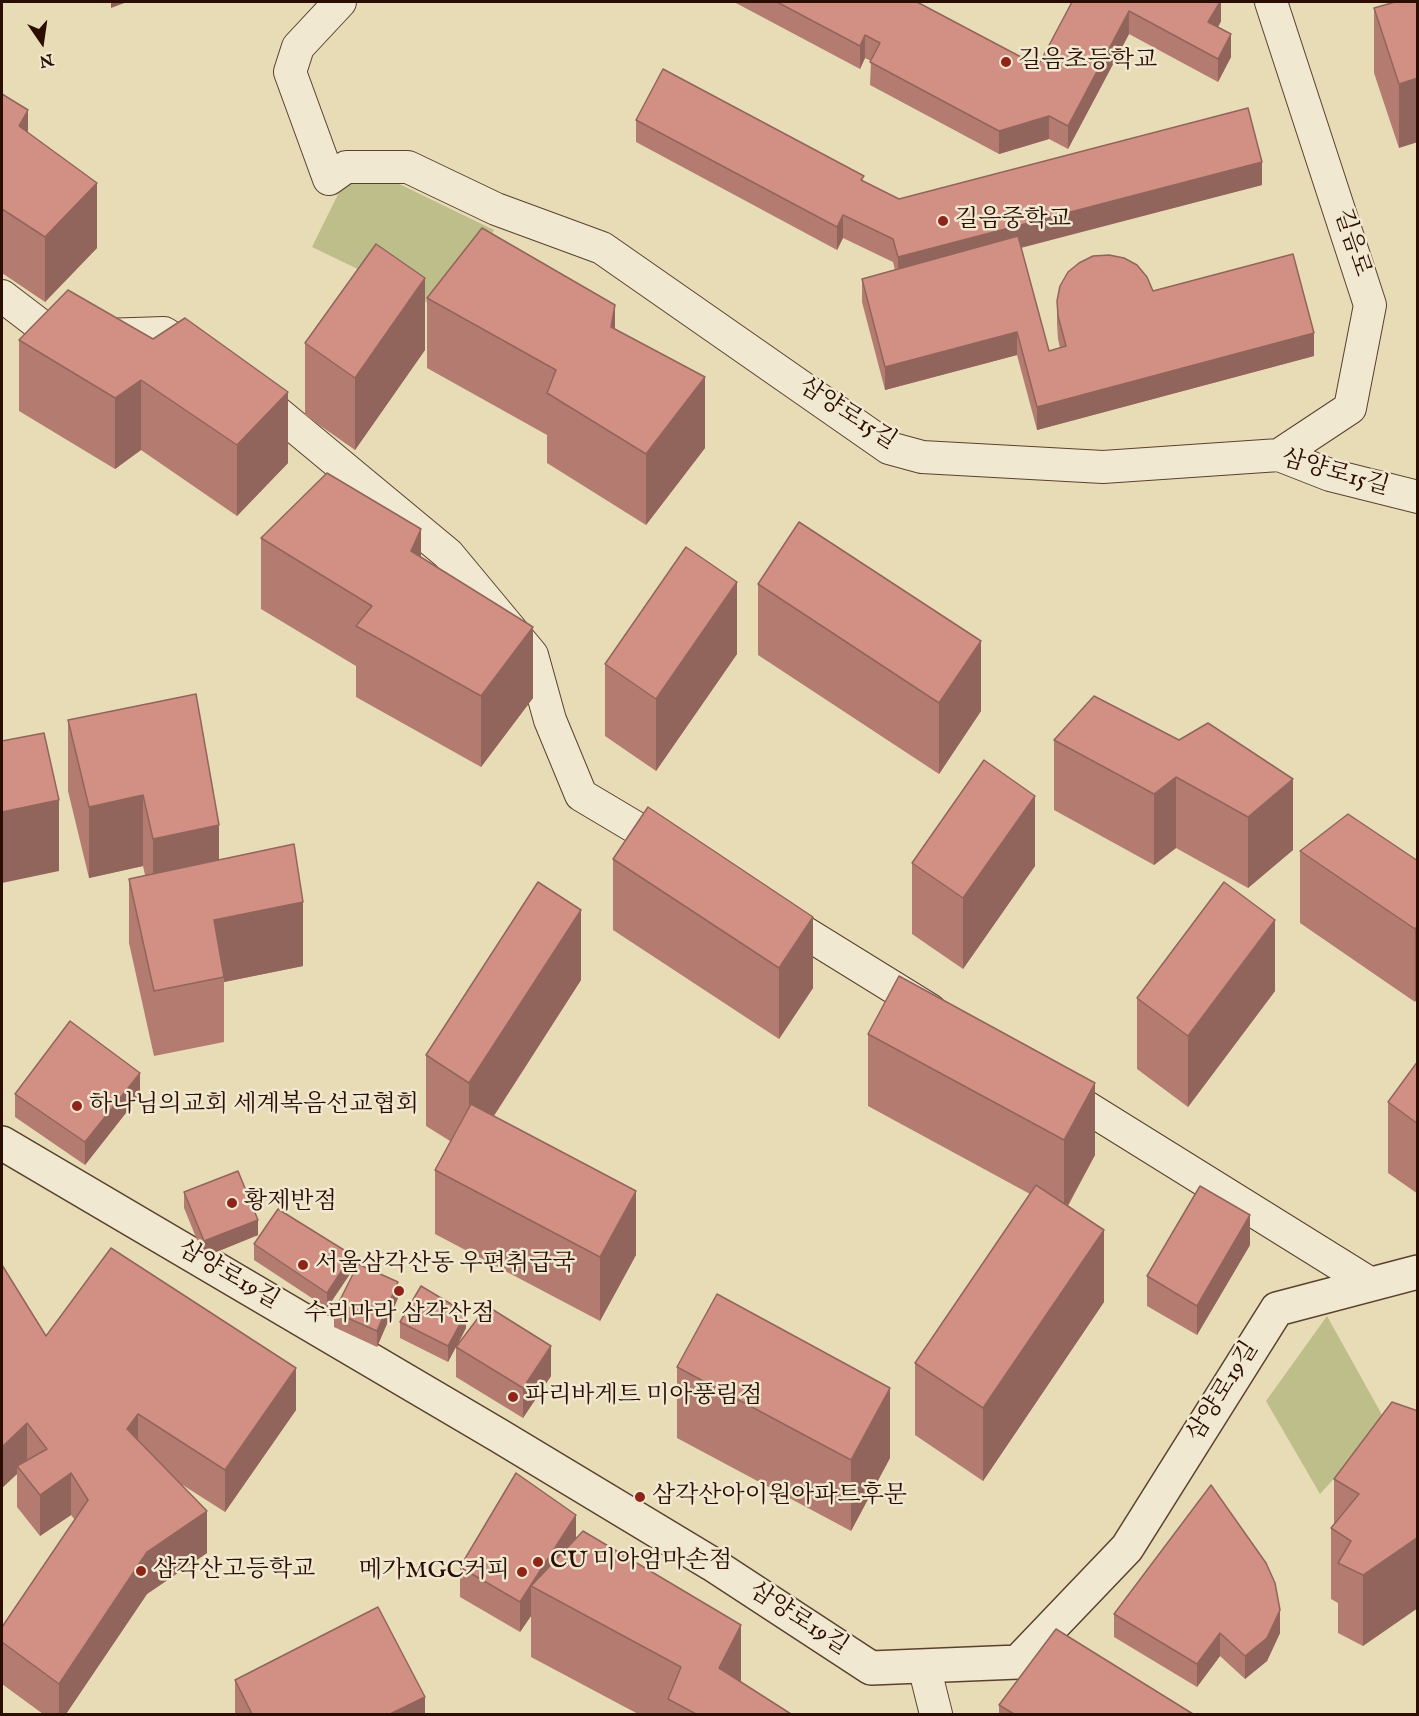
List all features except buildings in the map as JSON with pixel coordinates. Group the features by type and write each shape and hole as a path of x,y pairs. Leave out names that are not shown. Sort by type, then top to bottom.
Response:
{"street":[{"name":"삼양로15길","path":"340,2 298,47 291,72 329,179 346,167 408,167 496,209 602,248 889,448 922,457 1102,467 1279,455 1330,475 1418,497"},
{"name":"길음로","path":"1271,2 1370,305 1350,408 1279,455"},
{"path":"2,296 44,328 104,335 164,333 228,373 448,554 532,655 550,720 581,795 695,864"},
{"path":"755,901 955,1025"},
{"path":"1036,1076 1371,1284"},
{"name":"삼양로19길","path":"2,1143 712,1564 871,1668 1018,1662 1127,1548 1277,1308 1418,1272"},
{"path":"924,1666 936,1714"}],"green space":[{"path":"354,162 494,230 453,315 312,247"},
{"path":"1327,1316 1386,1422 1320,1494 1266,1401"}],"place":[{"name":"길음초등학교","path":"1006,62"},
{"name":"길음중학교","path":"943,221"},
{"name":"하나님의교회 세계복음선교협회","path":"77,1106"},
{"name":"황제반점","path":"232,1203"},
{"name":"서울삼각산동 우편취급국","path":"303,1265"},
{"name":"수리마라 삼각산점","path":"399,1291"},
{"name":"파리바게트 미아풍림점","path":"513,1397"},
{"name":"삼각산아이원아파트후문","path":"640,1497"},
{"name":"CU 미아엄마손점","path":"538,1562"},
{"name":"삼각산고등학교","path":"141,1571"},
{"name":"메가MGC커피","path":"522,1572"}]}
